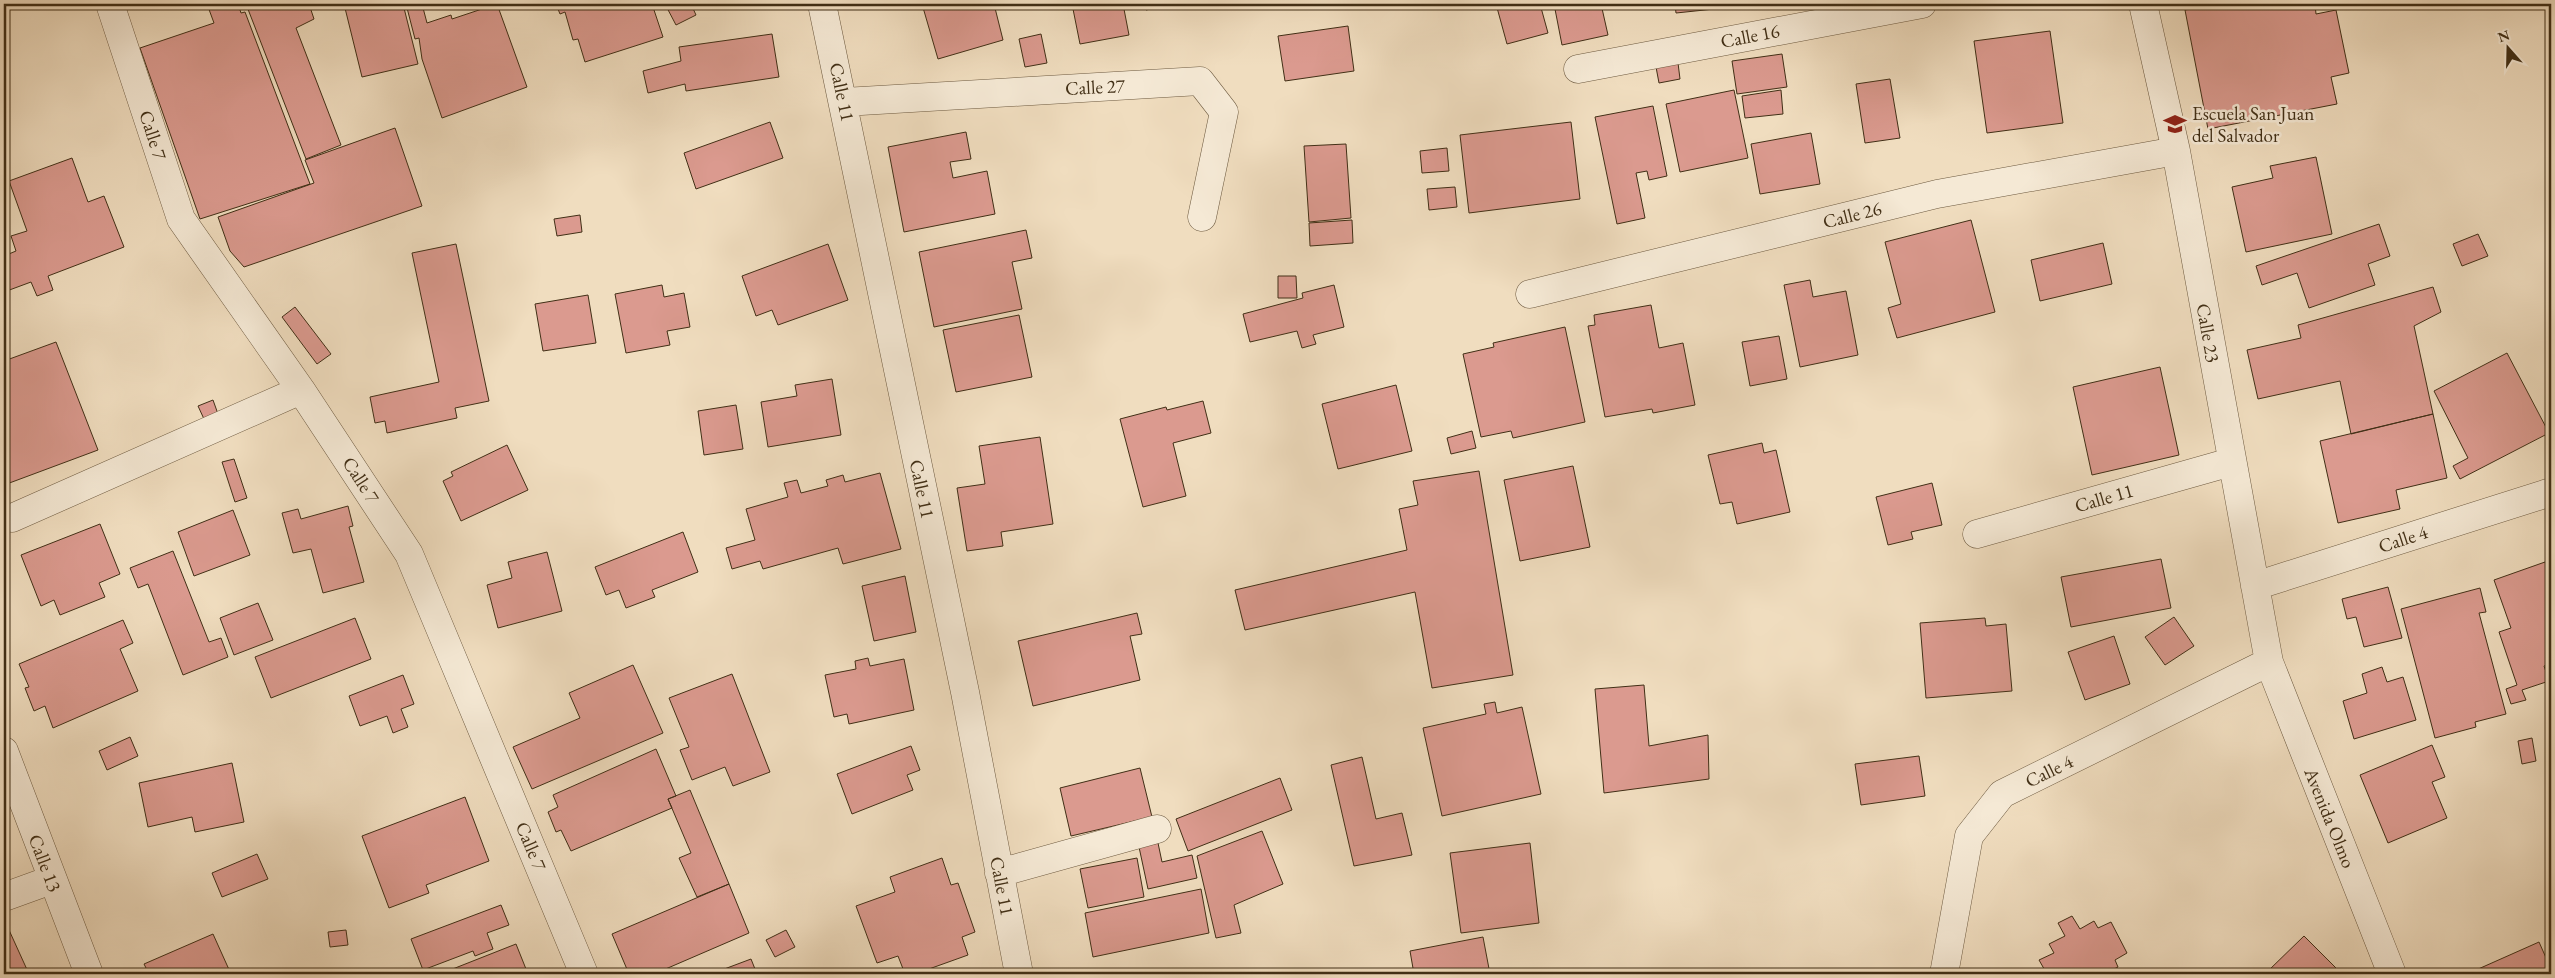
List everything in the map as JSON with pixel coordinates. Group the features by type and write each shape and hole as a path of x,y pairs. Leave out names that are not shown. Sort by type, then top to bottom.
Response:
{"street":[{"name":"Calle 7","path":"110,4 181,219 301,390 410,554 584,974"},
{"name":"Calle 11","path":"822,4 844,102 965,692 1019,974"},
{"name":"Calle 16","path":"1578,69 1922,4"},
{"name":"Calle 23","path":"2143,4 2176,151 2231,462 2269,662"},
{"name":"Calle 27","path":"844,102 1200,81 1224,112 1202,217"},
{"name":"Calle 26","path":"1530,294 1937,194 2176,151"},
{"path":"12,518 301,390"},
{"name":"Calle 11","path":"1977,534 2231,462"},
{"name":"Calle 4","path":"2255,586 2551,492"},
{"name":"Calle 4","path":"1944,974 1969,836 2002,794 2269,662"},
{"name":"Avenida Olmo","path":"2269,662 2392,974"},
{"name":"Calle 13","path":"4,751 89,974"},
{"path":"999,873 1158,829"},
{"path":"4,896 52,880"}],"building":[{"path":"207,4 238,4 241,13 245,12 310,184 200,219 140,48 214,23"},
{"path":"246,4 309,4 314,19 296,28 341,145 306,159"},
{"path":"344,4 403,4 418,64 362,77"},
{"path":"406,4 422,4 427,23 451,15 452,19 497,4 527,87 442,118 422,59 419,38 415,39"},
{"path":"556,4 652,4 663,37 585,62 578,39 573,40 565,12 560,14"},
{"path":"665,4 691,4 696,15 676,25"},
{"path":"922,4 994,4 1003,40 938,59"},
{"path":"1072,4 1123,4 1129,35 1080,44"},
{"path":"1145,4 1173,4 1146,10"},
{"path":"1496,4 1540,4 1548,33 1507,44"},
{"path":"1554,4 1601,4 1608,35 1562,45"},
{"path":"1675,4 1733,4 1733,7 1676,13"},
{"path":"2218,4 2315,4 2316,14 2336,10 2349,73 2331,77 2337,104 2208,129 2185,10"},
{"path":"1348,26 1354,71 1285,81 1278,36"},
{"path":"2050,31 2063,123 1987,133 1974,41"},
{"path":"772,34 779,77 686,91 685,84 648,93 643,71 681,61 679,47"},
{"path":"1041,34 1047,63 1025,67 1019,39"},
{"path":"1782,54 1787,87 1737,94 1732,61"},
{"path":"1678,63 1680,79 1659,83 1656,67"},
{"path":"1890,79 1900,138 1865,143 1856,84"},
{"path":"1734,90 1748,158 1680,172 1666,104"},
{"path":"1781,90 1783,114 1745,118 1742,96"},
{"path":"1653,106 1667,176 1649,180 1647,171 1636,173 1645,218 1617,224 1595,117"},
{"path":"770,122 783,158 696,189 684,153"},
{"path":"1571,122 1580,199 1469,213 1460,135"},
{"path":"395,128 422,206 244,267 230,251 218,217 314,183 305,160"},
{"path":"966,132 971,159 950,162 953,178 987,171 995,214 904,232 888,147"},
{"path":"1811,133 1820,184 1760,194 1751,144"},
{"path":"1346,144 1351,218 1309,222 1304,146"},
{"path":"1447,148 1449,171 1422,173 1420,151"},
{"path":"2316,157 2332,234 2246,252 2232,187 2273,178 2270,166"},
{"path":"72,158 88,202 104,196 124,247 48,276 53,290 37,296 31,282 4,292 4,256 16,251 11,236 27,231 9,181"},
{"path":"1455,187 1457,207 1429,210 1427,189"},
{"path":"580,215 582,232 557,236 554,219"},
{"path":"1352,220 1353,243 1310,246 1309,223"},
{"path":"1971,220 1995,312 1897,338 1888,308 1901,304 1885,242"},
{"path":"2379,224 2390,256 2368,264 2375,285 2309,308 2297,273 2262,285 2256,266"},
{"path":"1026,230 1032,258 1012,262 1022,309 934,327 919,252"},
{"path":"2478,234 2488,256 2462,266 2453,244"},
{"path":"2103,243 2112,284 2040,301 2031,260"},
{"path":"456,244 489,401 455,408 457,418 387,433 385,421 375,423 370,397 439,382 412,253"},
{"path":"828,244 848,300 778,325 772,310 756,316 742,276"},
{"path":"1278,276 1296,276 1297,298 1278,298"},
{"path":"1810,280 1813,297 1846,291 1858,355 1800,367 1784,285"},
{"path":"662,285 664,297 684,293 690,327 667,331 670,345 626,353 615,294"},
{"path":"1334,285 1344,327 1313,335 1316,344 1302,348 1297,331 1250,342 1243,314 1303,298 1302,293"},
{"path":"2433,287 2441,312 2414,326 2433,414 2351,434 2340,381 2258,399 2247,350 2301,338 2298,325"},
{"path":"588,295 596,343 543,351 535,304"},
{"path":"1651,305 1659,348 1683,343 1695,405 1653,413 1652,409 1605,417 1588,326 1595,325 1594,315"},
{"path":"295,307 331,354 317,364 282,317"},
{"path":"1019,315 1032,377 956,392 943,330"},
{"path":"1565,327 1585,422 1513,438 1511,431 1481,437 1463,354 1494,347 1493,343"},
{"path":"1779,336 1787,379 1750,386 1742,342"},
{"path":"2551,341 2551,361 2546,343"},
{"path":"56,342 98,450 4,485 4,361"},
{"path":"2507,353 2549,433 2460,479 2453,466 2468,458 2434,391"},
{"path":"2160,367 2179,455 2092,475 2073,387"},
{"path":"832,379 841,435 768,447 761,402 797,396 795,385"},
{"path":"1396,385 1412,451 1338,469 1322,404"},
{"path":"213,400 218,414 204,419 198,406"},
{"path":"1203,401 1211,433 1173,443 1186,496 1143,507 1120,419 1166,407 1167,410"},
{"path":"736,405 743,449 704,455 698,411"},
{"path":"2433,414 2447,478 2396,490 2400,509 2338,523 2320,441"},
{"path":"1472,431 1476,448 1451,454 1447,438"},
{"path":"1040,437 1053,524 1001,532 1003,546 967,551 957,488 985,484 979,446"},
{"path":"1762,443 1764,453 1776,450 1790,512 1737,524 1732,502 1720,504 1708,455"},
{"path":"507,445 528,490 461,521 443,481 453,476 451,472"},
{"path":"234,459 247,498 235,502 222,462"},
{"path":"1573,466 1590,547 1520,561 1504,480"},
{"path":"1479,471 1513,675 1432,688 1415,592 1245,630 1235,590 1407,550 1399,509 1418,505 1413,481"},
{"path":"880,473 901,549 843,564 838,548 763,569 760,561 732,569 726,548 755,540 746,509 788,497 784,483 797,480 801,493 828,486 826,480 843,475 845,482"},
{"path":"1932,483 1942,525 1911,532 1913,539 1888,545 1876,497"},
{"path":"348,506 353,526 349,527 364,582 323,593 311,549 293,553 282,513 298,509 301,519"},
{"path":"233,510 250,555 194,576 178,532"},
{"path":"100,524 120,574 99,583 105,597 60,615 54,600 41,606 21,555"},
{"path":"683,532 698,572 652,590 655,597 626,608 619,590 606,595 595,567"},
{"path":"173,551 209,642 221,638 228,657 183,675 148,584 138,588 130,568"},
{"path":"547,552 562,611 498,628 487,585 512,578 508,562"},
{"path":"2161,559 2171,608 2071,627 2061,577"},
{"path":"2545,562 2551,581 2551,611 2549,612 2551,620 2551,663 2544,666 2549,681 2522,690 2526,700 2511,704 2506,689 2517,685 2499,632 2511,628 2494,580"},
{"path":"905,576 916,632 874,641 862,586"},
{"path":"2388,587 2402,638 2364,647 2356,617 2347,619 2342,599"},
{"path":"2480,588 2486,612 2479,613 2506,714 2475,722 2476,727 2435,738 2401,609"},
{"path":"258,603 273,640 234,655 220,618"},
{"path":"1137,613 1142,634 1130,636 1140,680 1033,706 1018,641"},
{"path":"2174,617 2194,646 2165,665 2145,637"},
{"path":"355,618 371,659 271,698 255,657"},
{"path":"1985,618 1986,626 2006,624 2012,691 1926,698 1920,623"},
{"path":"123,620 133,643 120,649 138,691 53,728 45,706 34,711 25,688 29,687 19,664"},
{"path":"2114,636 2130,684 2085,700 2068,652"},
{"path":"868,658 870,666 904,659 914,710 849,724 847,714 834,717 825,675 856,669 855,661"},
{"path":"633,665 663,733 532,789 513,747 580,718 569,693"},
{"path":"2382,667 2387,682 2403,677 2416,720 2354,739 2343,701 2367,693 2362,674"},
{"path":"732,674 770,772 733,786 725,767 692,780 680,750 689,747 669,698"},
{"path":"403,675 414,704 401,709 408,727 393,733 387,716 360,726 349,696"},
{"path":"1644,685 1649,746 1708,735 1709,779 1604,793 1595,689"},
{"path":"1495,702 1497,713 1522,707 1541,794 1442,816 1423,728 1486,714 1484,704"},
{"path":"130,737 138,756 107,770 99,751"},
{"path":"2532,738 2536,761 2522,764 2518,741"},
{"path":"2432,745 2445,777 2432,782 2447,818 2388,843 2360,775"},
{"path":"911,746 920,770 907,775 913,790 852,814 837,774"},
{"path":"656,749 676,796 668,799 672,808 571,851 561,830 556,832 548,812 558,807 553,795"},
{"path":"1919,756 1925,796 1861,805 1855,764"},
{"path":"1362,757 1376,819 1402,813 1412,855 1354,866 1331,765"},
{"path":"232,763 244,822 195,832 192,817 148,827 139,783"},
{"path":"1140,768 1152,817 1071,836 1060,788"},
{"path":"1280,778 1292,810 1188,851 1176,819"},
{"path":"690,790 729,884 697,897 679,858 691,853 668,799"},
{"path":"465,797 489,861 426,885 429,893 389,908 362,836"},
{"path":"1262,831 1283,884 1234,905 1241,933 1216,938 1197,856"},
{"path":"1158,843 1162,862 1192,855 1197,878 1148,889 1139,847"},
{"path":"1530,843 1539,923 1461,933 1450,853"},
{"path":"257,854 268,879 222,897 212,873"},
{"path":"942,858 951,885 958,883 975,932 962,937 968,955 915,974 905,974 898,956 877,963 856,906 895,892 890,877"},
{"path":"1137,858 1144,897 1088,908 1080,869"},
{"path":"729,884 749,933 654,974 629,974 612,934"},
{"path":"1201,889 1209,933 1093,957 1085,913"},
{"path":"501,905 509,925 487,933 493,949 475,956 473,951 423,970 411,939"},
{"path":"2072,916 2080,929 2094,921 2098,928 2111,922 2127,953 2115,960 2118,967 2104,974 2047,974 2039,960 2054,953 2049,944 2065,936 2058,923"},
{"path":"9,930 29,974 4,974 4,933"},
{"path":"346,930 348,945 330,947 328,932"},
{"path":"786,930 795,947 775,957 766,940"},
{"path":"213,934 231,974 149,974 144,964"},
{"path":"2304,936 2342,974 2271,974 2268,971"},
{"path":"1483,937 1490,974 1414,974 1410,951"},
{"path":"2539,942 2551,969 2551,974 2467,974"},
{"path":"516,944 528,974 440,974"},
{"path":"751,959 757,974 711,974"}],"place":[{"name":"Escuela San Juan del Salvador","path":"2175,124"}]}
